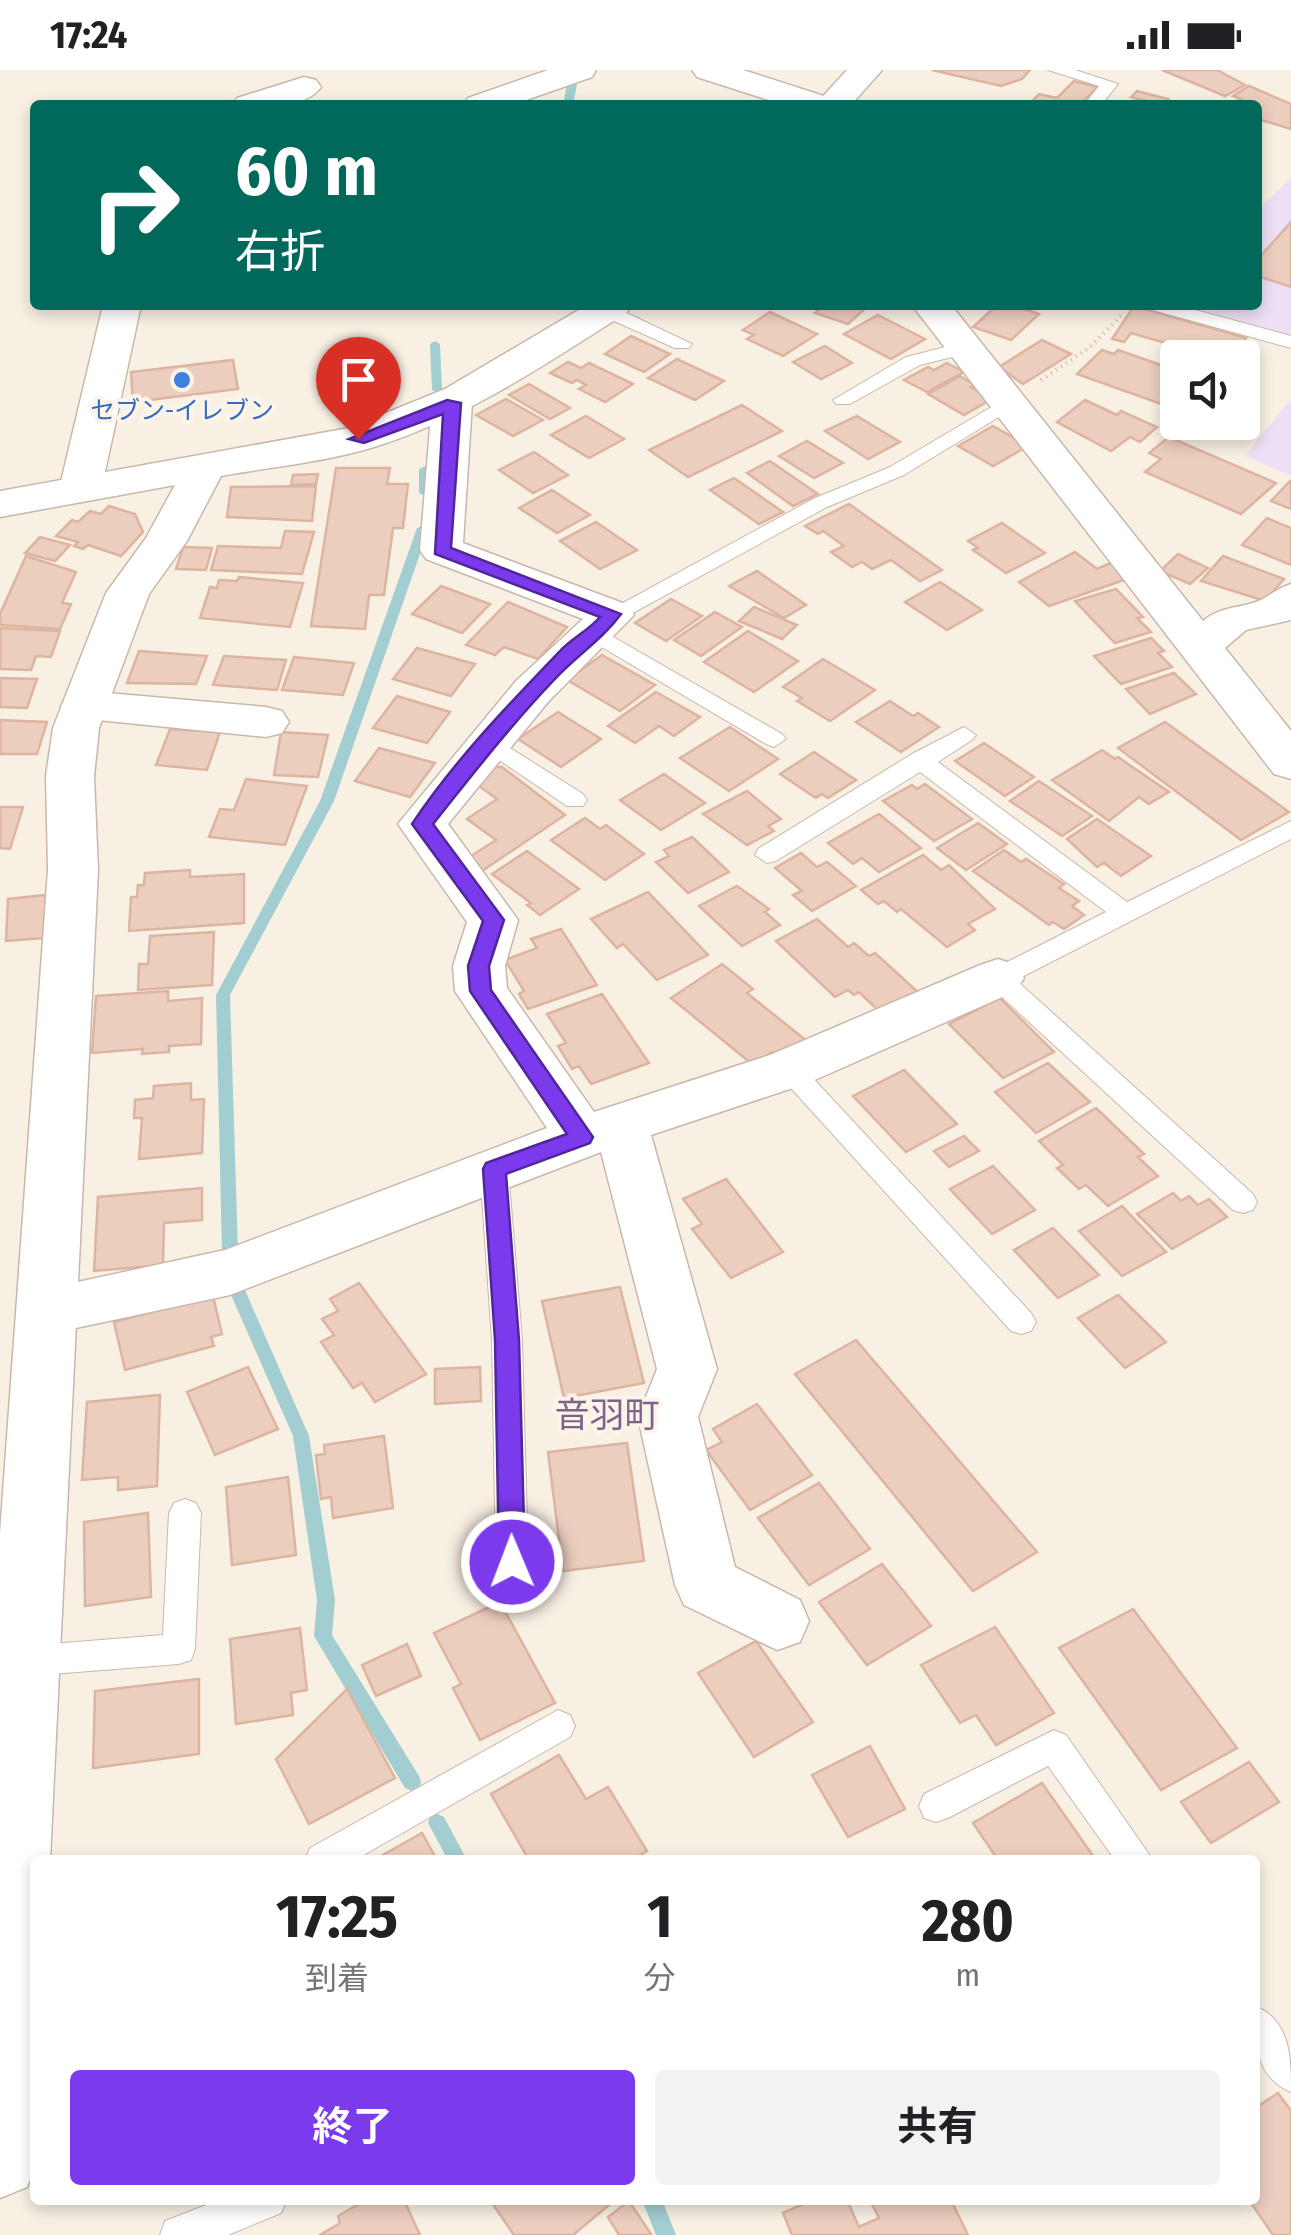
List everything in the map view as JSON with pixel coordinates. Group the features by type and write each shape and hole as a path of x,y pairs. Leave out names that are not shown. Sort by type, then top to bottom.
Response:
{"street":[{"path":"494,100 580,70"},
{"path":"709,70 842,95"},
{"path":"264,100 304,87"},
{"path":"73,491 121,310"},
{"path":"0,504 358,439 414,422 604,310"},
{"path":"935,310 1291,763"},
{"path":"452,403 442,550 604,624 570,651 488,742 422,824 494,920 478,966 481,991 602,1131 686,1369 668,1417 708,1586 778,1621"},
{"path":"0,2160 23,1932 25,1661 73,870 70,776 76,728 128,593 166,540 206,466"},
{"path":"1200,646 1232,619 1276,610 1291,598"},
{"path":"84,706 266,722"},
{"path":"48,1310 230,1272 494,1169 789,1069 998,978"}],"lane":[{"path":"1056,70 1110,84 1096,100"},
{"path":"615,310 682,344"},
{"path":"1174,310 1291,342"},
{"path":"842,400 912,361 966,348"},
{"path":"774,739 604,624 820,503 897,471 1010,402"},
{"path":"767,855 964,734"},
{"path":"488,742 575,800"},
{"path":"920,760 1125,913"},
{"path":"1243,1202 998,978 1291,829"},
{"path":"789,1069 1021,1322"},
{"path":"494,1169 507,1340 512,1562"},
{"path":"25,1661 179,1649 184,1513"},
{"path":"331,1855 558,1726"},
{"path":"936,1806 1054,1746 1132,1855"},
{"path":"1260,2031 1291,2074"},
{"path":"180,2235 255,2205"}],"path":[{"path":"1010,402 1089,348 1127,310"}],"shaded area":[{"path":"1291,178 1291,342 1174,310 1262,310 1262,206"},
{"path":"1291,399 1291,476 1245,456"}],"building":[{"path":"932,70 1030,70 1022,79 1001,86"},
{"path":"1162,70 1217,70 1245,85 1225,96"},
{"path":"1074,81 1097,87 1085,100 1033,100 1039,94 1057,98"},
{"path":"1249,86 1291,104 1291,129 1262,120 1262,100 1239,100 1233,96"},
{"path":"1137,91 1168,99 1142,100 1131,97"},
{"path":"1291,222 1291,287 1262,277 1262,255"},
{"path":"818,310 863,310 848,324 815,313"},
{"path":"992,310 1039,314 1011,340 973,327"},
{"path":"1131,310 1148,310 1246,338 1160,341 1131,333 1124,342 1112,339"},
{"path":"770,312 817,334 783,356 747,339 754,335 743,330"},
{"path":"878,315 925,339 891,359 844,334"},
{"path":"631,336 670,354 644,372 605,354"},
{"path":"1042,340 1071,354 1023,384 999,367"},
{"path":"825,346 852,363 821,379 793,362"},
{"path":"1102,350 1114,354 1118,350 1160,365 1160,404 1077,374"},
{"path":"677,359 724,381 695,400 648,378"},
{"path":"233,360 238,389 133,402 131,372"},
{"path":"568,362 581,368 589,363 633,384 605,402 579,389 586,385 577,380 572,383 550,373"},
{"path":"947,363 964,372 927,392 904,380 928,367 934,370"},
{"path":"960,376 992,399 964,415 928,394"},
{"path":"529,384 570,408 550,419 509,395"},
{"path":"506,399 543,420 513,436 476,415"},
{"path":"1085,400 1157,427 1140,442 1130,437 1111,451 1057,422"},
{"path":"742,405 782,431 688,477 649,450"},
{"path":"586,416 624,439 589,458 551,435"},
{"path":"857,416 900,442 868,459 825,431"},
{"path":"993,426 1028,446 993,466 958,446"},
{"path":"1165,440 1176,440 1276,483 1241,514 1145,472 1161,459 1149,453"},
{"path":"807,441 843,463 814,478 779,456"},
{"path":"534,452 568,475 533,493 499,470"},
{"path":"770,461 818,494 793,506 747,473"},
{"path":"336,468 390,468 387,484 408,484 403,528 393,528 384,595 369,595 365,629 311,626"},
{"path":"318,474 316,484 291,485 293,475"},
{"path":"734,478 783,512 759,524 710,490"},
{"path":"1291,482 1291,509 1271,501"},
{"path":"316,486 312,521 227,517 231,487"},
{"path":"552,490 590,515 557,533 519,508"},
{"path":"849,504 942,570 920,581 891,560 872,569 862,562 852,567 831,552 844,546 823,531 818,534 805,526"},
{"path":"109,506 135,514 143,532 121,556 88,545 83,549 74,546 78,542 56,536 72,520 78,522 90,511 101,514"},
{"path":"1267,518 1291,528 1291,565 1242,545"},
{"path":"596,522 637,550 600,569 560,541"},
{"path":"1002,523 1045,553 1006,573 973,550 978,548 968,541"},
{"path":"285,531 314,532 302,574 211,570 218,546 281,548"},
{"path":"40,537 70,545 55,561 25,553"},
{"path":"183,547 212,548 206,570 176,569"},
{"path":"1075,552 1097,569 1115,561 1130,578 1049,606 1019,582"},
{"path":"1178,554 1208,568 1190,584 1160,571"},
{"path":"26,556 76,572 62,603 71,604 60,629 0,625 0,614"},
{"path":"1223,556 1284,579 1265,601 1201,581"},
{"path":"757,571 806,605 784,618 729,586"},
{"path":"239,577 303,583 290,627 200,618 210,587 217,588 219,580 237,581"},
{"path":"940,582 982,610 947,630 905,602"},
{"path":"441,586 490,604 462,633 412,614"},
{"path":"1116,589 1143,617 1137,618 1151,632 1115,643 1075,601"},
{"path":"671,599 702,616 666,641 635,623"},
{"path":"508,602 567,627 538,659 504,647 495,655 466,645"},
{"path":"754,607 797,625 782,639 739,621"},
{"path":"715,612 742,627 701,656 674,640"},
{"path":"0,628 60,631 51,657 36,656 31,670 0,669"},
{"path":"748,631 798,661 754,692 704,662"},
{"path":"1151,638 1164,651 1158,653 1172,667 1121,684 1094,656"},
{"path":"417,648 475,664 451,696 393,679"},
{"path":"139,651 207,656 196,684 127,683"},
{"path":"602,655 655,685 620,711 567,680"},
{"path":"224,656 286,660 277,690 213,685"},
{"path":"294,657 354,663 343,695 282,690"},
{"path":"823,659 875,690 830,721 797,701 802,698 783,687"},
{"path":"1174,673 1196,694 1150,714 1126,689"},
{"path":"0,678 37,679 27,708 0,707"},
{"path":"656,692 700,717 674,736 659,726 635,743 608,726"},
{"path":"397,696 450,712 427,743 373,728"},
{"path":"890,701 939,727 901,752 856,722"},
{"path":"558,712 601,739 561,767 518,739"},
{"path":"0,720 47,722 37,754 0,754"},
{"path":"1165,722 1289,812 1241,840 1118,748"},
{"path":"730,727 778,759 729,791 680,758"},
{"path":"170,729 220,732 207,770 156,765"},
{"path":"281,732 328,735 318,777 274,775"},
{"path":"984,743 1034,777 1005,796 955,761"},
{"path":"379,748 435,763 410,797 355,781"},
{"path":"1102,750 1169,792 1149,804 1139,797 1109,821 1052,780"},
{"path":"814,752 856,780 828,798 822,794 816,798 780,774"},
{"path":"487,767 502,767 565,815 482,871 471,856 496,840 467,819 497,799 476,784"},
{"path":"664,774 705,803 661,830 620,800"},
{"path":"246,779 307,786 285,845 209,837 220,809 234,810"},
{"path":"1039,781 1092,816 1062,836 1010,801"},
{"path":"925,784 972,819 934,841 883,801 912,785 917,789"},
{"path":"747,791 781,819 768,826 774,831 747,845 703,814"},
{"path":"0,807 23,807 10,849 0,848"},
{"path":"879,814 921,848 879,872 862,858 853,864 828,843"},
{"path":"585,818 600,829 606,825 644,854 605,880 551,840"},
{"path":"1097,819 1151,856 1121,876 1104,863 1097,867 1067,839"},
{"path":"978,823 1007,844 966,870 937,848"},
{"path":"692,837 729,872 688,893 656,862 669,856 664,850"},
{"path":"1004,850 1021,862 1026,859 1064,884 1059,888 1079,901 1072,906 1084,915 1064,929 1053,922 1049,925 973,871"},
{"path":"527,851 579,889 540,915 527,905 531,903 492,874"},
{"path":"801,853 817,867 827,862 856,886 812,911 793,895 802,891 775,868"},
{"path":"923,855 941,870 949,865 995,909 968,924 975,930 947,947 901,909 897,912 884,901 878,904 861,890"},
{"path":"190,870 190,877 244,874 244,923 129,931 131,897 137,897 138,885 144,885 145,873"},
{"path":"737,886 769,909 765,912 780,925 742,946 699,906"},
{"path":"648,892 708,955 657,980 623,944 617,948 591,919"},
{"path":"46,895 44,938 6,941 8,899"},
{"path":"817,919 848,947 854,943 869,956 875,953 919,993 882,1014 859,992 854,995 848,990 835,997 776,941"},
{"path":"561,929 597,985 528,1009 519,994 524,991 505,960 537,948 531,939"},
{"path":"214,932 212,985 138,990 139,964 148,964 150,936"},
{"path":"722,964 753,989 747,993 808,1042 781,1060 772,1052 753,1065 671,998"},
{"path":"168,991 168,1001 202,998 201,1044 169,1046 169,1052 142,1054 143,1049 92,1053 96,996"},
{"path":"602,994 649,1063 591,1084 579,1066 572,1069 558,1046 566,1043 547,1014"},
{"path":"1000,998 1054,1052 1003,1078 949,1024"},
{"path":"1048,1063 1090,1102 1036,1133 995,1092"},
{"path":"904,1070 957,1124 906,1152 853,1096"},
{"path":"191,1083 191,1100 204,1099 202,1153 139,1159 142,1118 134,1118 135,1100 153,1098 154,1086"},
{"path":"1096,1108 1144,1154 1138,1157 1158,1176 1108,1206 1086,1185 1079,1189 1057,1168 1063,1165 1039,1141"},
{"path":"964,1136 979,1151 949,1167 934,1151"},
{"path":"993,1166 1035,1210 992,1234 950,1189"},
{"path":"726,1179 783,1252 731,1278 692,1229 702,1224 683,1199"},
{"path":"202,1188 202,1220 164,1223 163,1265 94,1271 98,1197"},
{"path":"1173,1193 1181,1201 1189,1196 1198,1205 1209,1199 1227,1217 1172,1249 1137,1214"},
{"path":"1122,1206 1166,1252 1122,1276 1079,1231"},
{"path":"1053,1228 1099,1275 1058,1298 1014,1250"},
{"path":"359,1283 426,1374 375,1402 362,1383 353,1388 321,1342 334,1335 322,1319 338,1311 330,1299"},
{"path":"620,1287 644,1383 564,1398 542,1301"},
{"path":"1118,1295 1166,1342 1125,1368 1078,1318"},
{"path":"213,1296 222,1334 211,1337 214,1346 125,1370 114,1322"},
{"path":"856,1340 1037,1552 973,1591 795,1374"},
{"path":"248,1367 278,1429 215,1455 187,1392"},
{"path":"480,1367 481,1401 435,1404 435,1369"},
{"path":"160,1395 157,1486 118,1490 118,1477 82,1480 87,1402"},
{"path":"757,1404 812,1475 750,1510 706,1450 722,1442 713,1429"},
{"path":"384,1436 393,1508 333,1518 331,1497 321,1499 316,1455 325,1454 324,1445"},
{"path":"627,1443 644,1561 563,1571 548,1452"},
{"path":"288,1477 296,1555 232,1565 226,1487"},
{"path":"819,1483 870,1549 809,1585 758,1518"},
{"path":"148,1513 151,1597 85,1606 84,1522"},
{"path":"882,1564 931,1626 867,1665 819,1602"},
{"path":"500,1602 555,1703 480,1740 453,1688 461,1684 434,1633"},
{"path":"1133,1609 1237,1748 1161,1790 1059,1648"},
{"path":"995,1627 1054,1713 996,1745 976,1715 960,1723 921,1665"},
{"path":"300,1628 307,1690 291,1693 293,1715 236,1724 230,1639"},
{"path":"756,1641 813,1722 754,1757 698,1673"},
{"path":"407,1644 421,1676 376,1696 362,1665"},
{"path":"199,1679 199,1754 93,1768 95,1691"},
{"path":"347,1689 395,1778 309,1824 276,1759"},
{"path":"870,1746 905,1809 848,1837 812,1775"},
{"path":"559,1755 586,1799 608,1787 647,1851 640,1855 526,1855 491,1794"},
{"path":"1249,1762 1279,1802 1211,1843 1181,1802"},
{"path":"1042,1783 1092,1855 995,1855 973,1823"},
{"path":"422,1833 434,1855 383,1855"},
{"path":"1278,2093 1291,2111 1291,2235 1273,2235 1252,2205 1260,2205 1260,2105"},
{"path":"357,2205 406,2205 420,2235 320,2235 340,2223 338,2216"},
{"path":"493,2205 609,2205 573,2235 514,2235"},
{"path":"624,2205 632,2205 651,2234 619,2235 608,2217"},
{"path":"801,2205 849,2205 859,2227 879,2218 872,2205 953,2205 968,2235 792,2235 783,2213"}],"waterway":[{"path":"569,100 572,84"},
{"path":"435,344 437,390"},
{"path":"424,436 425,447"},
{"path":"425,469 425,493"},
{"path":"230,1253 223,995 327,801 423,528"},
{"path":"236,1288 301,1436 326,1600 323,1636 412,1782"},
{"path":"437,1823 455,1855"},
{"path":"654,2205 666,2235"}],"place":[{"name":"セブン-イレブン","path":"182,380"}],"district":[{"name":"音羽町","path":"607,1415"}],"route":[{"path":"358,439 414,422 452,403 442,550 612,614 596,634 570,651 513,712 422,824 494,920 478,966 481,991 582,1137 494,1169 507,1340 512,1562"}]}
